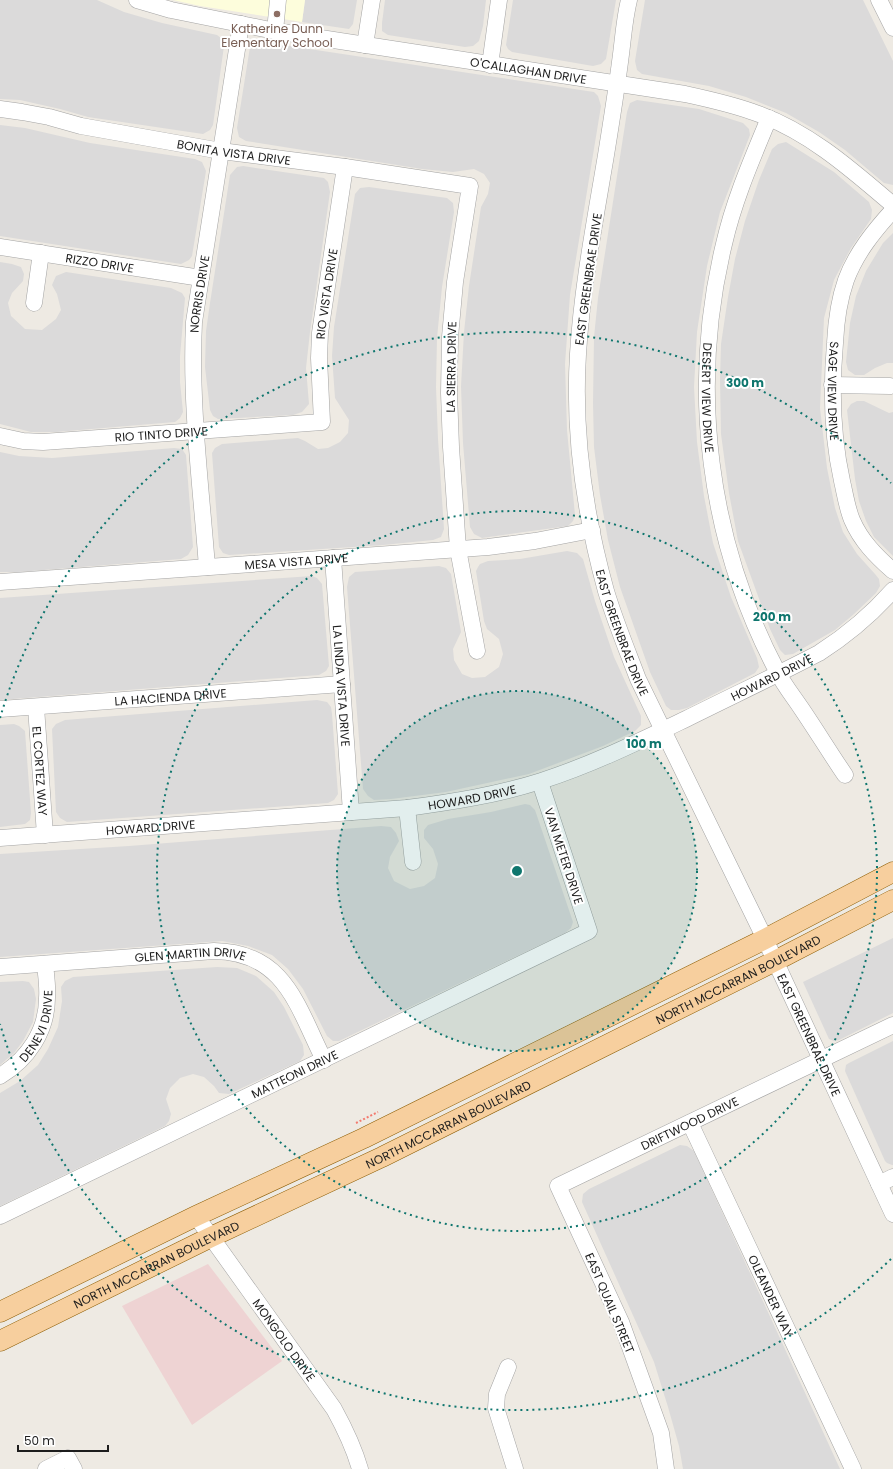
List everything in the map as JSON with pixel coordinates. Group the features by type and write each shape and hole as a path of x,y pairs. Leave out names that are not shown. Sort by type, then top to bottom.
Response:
{"main road":[{"name":"NORTH MCCARRAN BOULEVARD","path":"0,1312 196,1216 364,1138 765,939 893,872"},
{"name":"NORTH MCCARRAN BOULEVARD","path":"0,1340 211,1237 382,1157 775,961 893,900"}],"street":[{"path":"275,31 278,0"},
{"path":"365,45 372,0"},
{"path":"490,65 499,0"},
{"name":"EAST GREENBRAE DRIVE","path":"629,0 582,304 578,356 580,450 592,530 607,592 621,636 638,679 765,939 821,1060 886,1180 893,1214"},
{"path":"879,0 893,28"},
{"name":"O'CALLAGHAN DRIVE","path":"144,1 178,12 275,31 685,94 754,112 769,118 822,147 849,167 893,205"},
{"name":"NORRIS DRIVE","path":"207,567 193,356 194,322 241,24"},
{"name":"BONITA VISTA DRIVE","path":"0,109 49,117 81,126 221,151 345,167 470,186"},
{"name":"DESERT VIEW DRIVE","path":"769,118 736,200 724,242 715,283 707,364 706,405 713,478 729,552 756,626 779,674 845,776"},
{"name":"RIO VISTA DRIVE","path":"322,422 319,358 320,333 345,167"},
{"name":"LA SIERRA DRIVE","path":"470,186 455,282 450,336 449,393 458,549 477,651"},
{"name":"SAGE VIEW DRIVE","path":"893,210 869,237 856,258 846,280 836,329 832,385 833,423 838,464 846,501 860,536 871,551 893,571"},
{"name":"RIZZO DRIVE","path":"0,247 201,278"},
{"path":"34,303 41,253"},
{"path":"832,385 890,386"},
{"name":"RIO TINTO DRIVE","path":"0,436 23,441 43,442 322,422"},
{"name":"MESA VISTA DRIVE","path":"0,582 458,549 535,541 592,530"},
{"name":"LA LINDA VISTA DRIVE","path":"333,558 351,812"},
{"name":"HOWARD DRIVE","path":"0,838 407,808 449,803 495,794 540,782 625,749 819,653 844,637 867,618 893,590"},
{"name":"LA HACIENDA DRIVE","path":"0,709 342,684"},
{"name":"EL CORTEZ WAY","path":"36,706 45,835"},
{"name":"VAN METER DRIVE","path":"540,782 589,931"},
{"path":"407,808 413,862"},
{"name":"MATTEONI DRIVE","path":"0,1216 589,931"},
{"name":"GLEN MARTIN DRIVE","path":"0,967 214,952 242,954 257,960 270,968 289,989 324,1060"},
{"name":"DENEVI DRIVE","path":"0,1076 21,1060 32,1046 40,1031 48,998 45,964"},
{"name":"DRIFTWOOD DRIVE","path":"558,1186 893,1026"},
{"name":"OLEANDER WAY","path":"690,1123 853,1469"},
{"name":"EAST QUAIL STREET","path":"558,1186 621,1322 661,1433 666,1469"},
{"name":"MONGOLO DRIVE","path":"196,1216 334,1410 349,1437 360,1469"},
{"path":"508,1367 497,1394 496,1408 515,1469"},
{"path":"46,1469 68,1458 74,1469"}],"shaded area":[{"path":"0,0 97,0 124,12 162,23 217,35 222,39 224,46 213,125 210,130 203,134 88,117 20,100 0,99"},
{"name":"Katherine Dunn Elementary School","path":"173,0 305,0 302,22 200,6"},
{"path":"305,0 357,0 353,24 349,29 302,22"},
{"path":"385,0 486,0 483,26 479,41 473,46 465,47 388,35 382,31"},
{"path":"513,0 616,0 606,59 601,64 593,66 512,52 506,45"},
{"path":"645,0 863,0 893,61 893,185 884,183 845,150 819,132 786,113 746,97 709,86 642,74 637,70 635,61"},
{"path":"257,42 594,92 598,96 601,106 570,295 565,364 567,430 575,515 573,521 568,526 482,538 474,534 470,527 463,443 461,386 464,332 469,286 481,207 488,194 490,183 484,174 474,169 453,172 422,169 246,141 239,137 237,128 250,47"},
{"path":"637,100 699,109 743,123 749,129 750,135 720,212 707,266 697,332 694,387 697,442 704,496 713,543 731,597 757,658 759,667 755,673 687,708 679,710 671,710 666,706 650,672 620,587 608,540 600,495 594,447 594,337 598,298 627,112 630,103"},
{"path":"0,125 25,128 90,143 195,159 202,162 206,171 192,256 189,260 181,264 0,236"},
{"path":"786,142 834,172 869,202 872,210 871,219 851,248 834,280 824,318 820,408 827,468 835,508 843,532 857,554 879,579 880,586 876,593 835,630 793,654 785,655 780,650 770,629 738,541 729,493 721,434 720,380 721,344 728,297 735,259 745,221 759,180 772,149 778,144"},
{"path":"243,166 324,178 328,182 330,192 306,368 309,404 302,412 293,415 218,419 213,416 210,410 205,367 206,331 230,175 237,167"},
{"path":"369,187 447,198 453,203 454,212 442,287 437,338 436,387 444,529 441,537 433,540 383,545 229,555 223,553 219,547 212,453 215,448 222,444 298,438 318,449 328,448 340,442 348,433 349,420 335,398 332,356 334,327 355,194 360,188"},
{"path":"893,233 893,363 887,363 864,375 855,375 848,370 846,362 850,323 856,296 866,271 883,243"},
{"path":"0,262 21,267 24,274 23,281 12,293 8,303 11,316 25,329 42,330 56,319 61,310 57,294 52,285 56,276 66,272 171,288 182,293 185,298 180,356 180,382 183,412 180,418 175,422 56,432 31,432 0,424"},
{"path":"857,401 864,401 889,413 893,412 893,556 874,537 866,521 859,501 847,410 851,404"},
{"path":"174,448 182,449 186,455 193,547 188,555 181,559 19,572 0,572 0,452 19,456 52,458"},
{"path":"567,551 577,553 583,559 595,601 614,657 641,716 641,725 635,731 603,746 529,774 446,792 374,800 368,796 363,789 347,587 349,577 355,572 439,566 446,568 451,574 461,632 453,649 454,660 462,674 472,678 485,677 499,667 503,654 499,639 487,629 484,621 476,571 478,567 480,564 488,561 520,559"},
{"path":"312,576 317,578 322,584 329,666 326,671 319,675 0,700 0,598"},
{"path":"317,700 327,702 331,707 332,714 338,794 334,800 328,803 67,822 60,818 56,812 52,729 56,724 65,720"},
{"path":"14,724 25,731 31,813 30,820 25,824 0,827 0,725"},
{"path":"525,804 530,805 535,810 573,922 571,928 565,933 339,1041 333,1041 327,1036 303,989 288,969 272,955 248,946 222,941 0,957 0,854 129,846 381,826 391,827 396,833 399,841 390,857 388,868 394,881 410,889 424,886 435,878 438,864 433,849 424,838 424,830 428,825 448,819 491,812"},
{"path":"893,938 893,1013 839,1040 834,1041 829,1039 803,982"},
{"path":"217,967 237,968 256,976 274,992 284,1007 303,1045 304,1055 300,1061 229,1094 219,1093 204,1077 193,1074 180,1078 170,1088 166,1099 171,1114 169,1121 165,1126 0,1206 0,1093 20,1081 38,1065 48,1049 58,1027 62,1001 61,987 65,981 73,977"},
{"path":"0,982 29,982 34,989 36,999 33,1022 23,1041 14,1053 0,1065"},
{"path":"893,1041 892,1165 885,1161 845,1071 846,1065 849,1063"},
{"path":"680,1145 687,1146 694,1151 840,1469 683,1469 679,1446 654,1362 582,1202 583,1194 589,1189"},
{"path":"208,1264 282,1361 192,1425 122,1306"}],"place":[{"name":"Katherine Dunn Elementary School","path":"277,14"}]}
